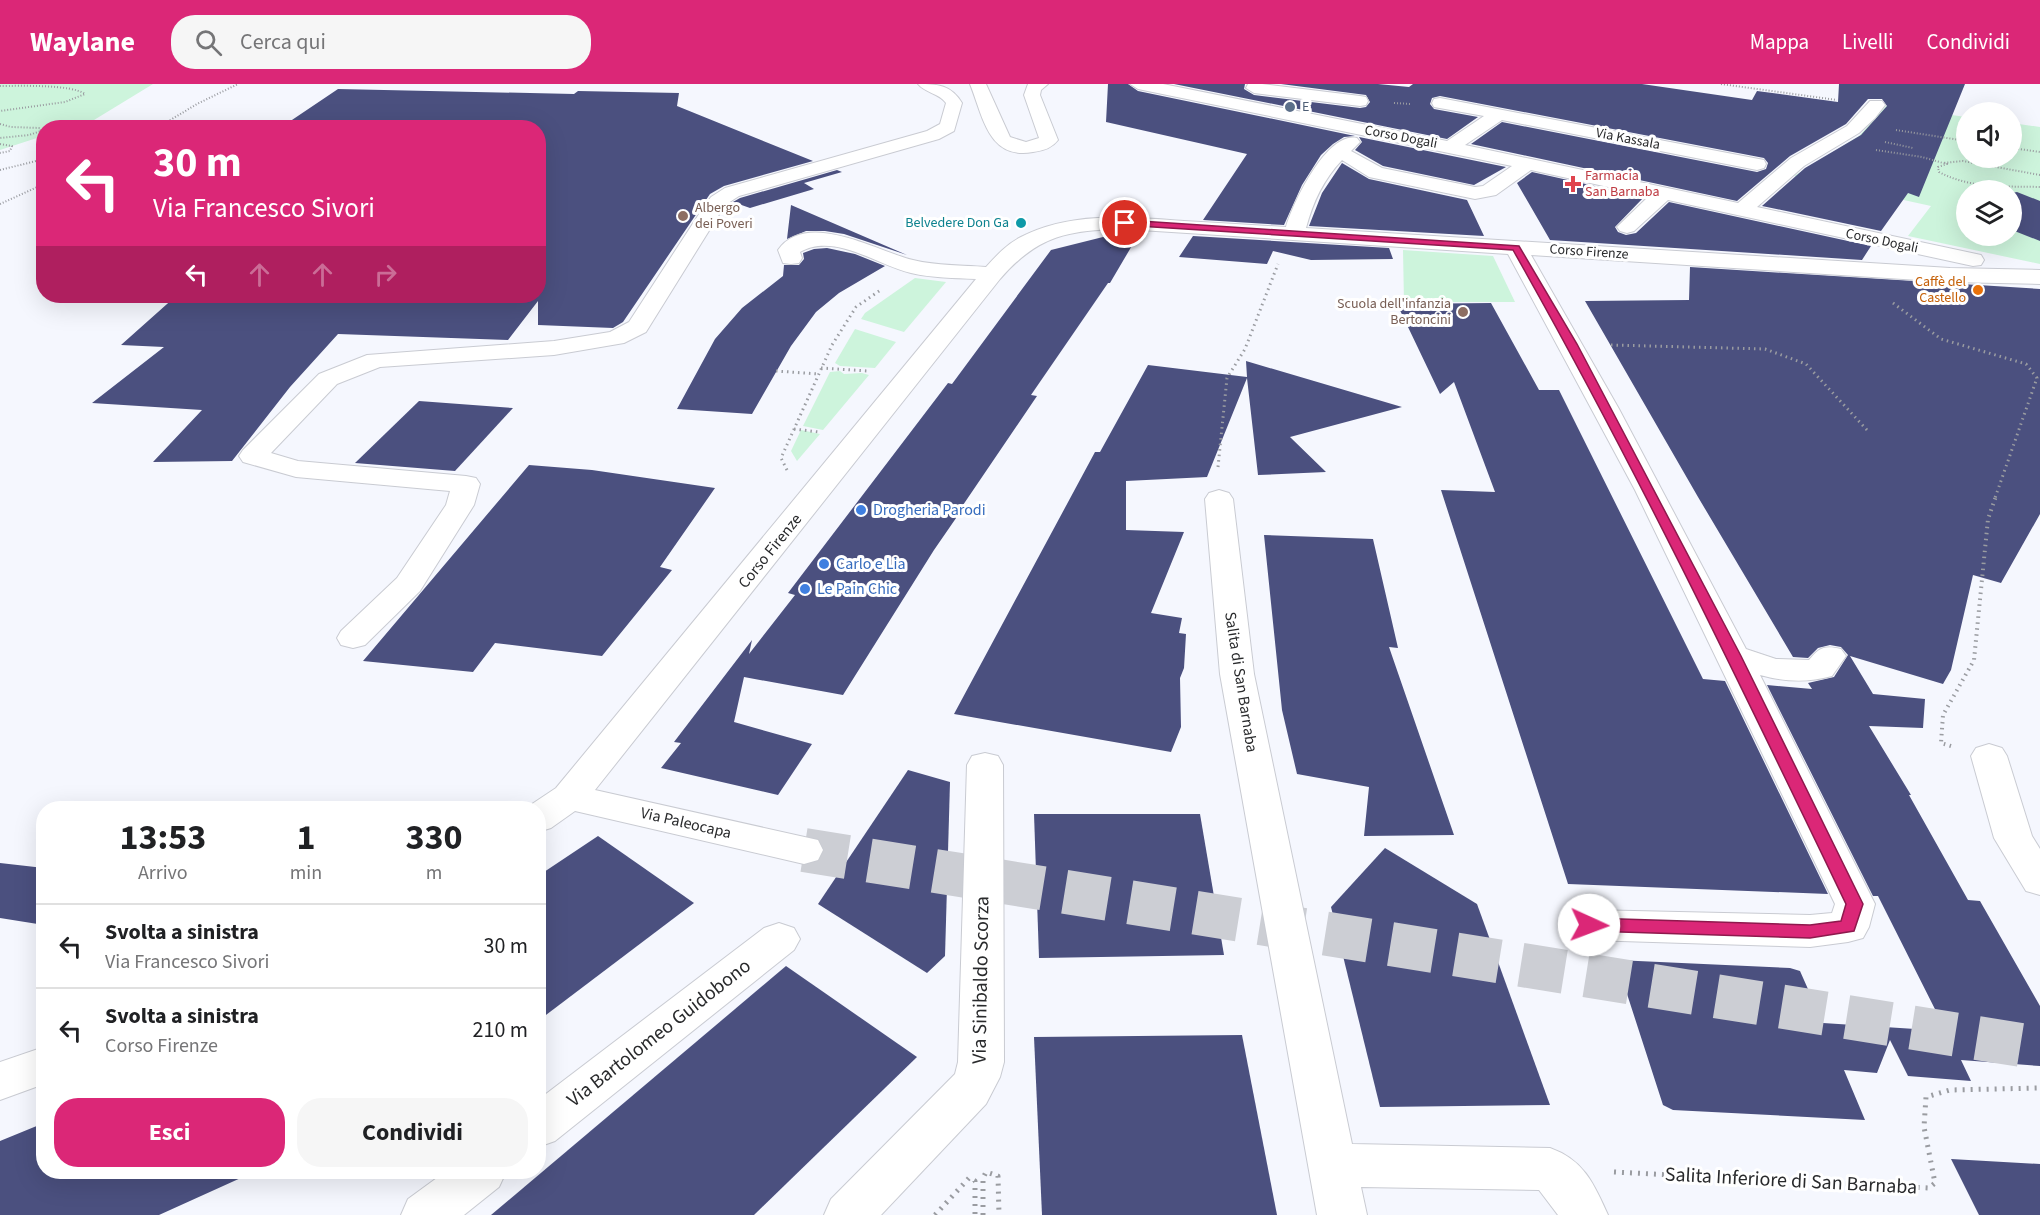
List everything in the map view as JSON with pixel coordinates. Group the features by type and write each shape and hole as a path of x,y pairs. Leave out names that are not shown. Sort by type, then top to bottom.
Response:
{"street":[{"path":"352,638 409,584 460,505 466,484 296,469 254,456 328,379 376,360 554,348 616,339 638,327 710,212 718,201 732,192 933,135 948,127 954,103 949,95 926,84"},
{"path":"978,84 1002,140 1008,145 1022,147 1043,145 1049,140 1032,95 1036,85"},
{"path":"1214,84 1360,101 1340,125"},
{"name":"Corso Dogali","path":"1159,86 1986,263 2035,276"},
{"name":"Via Kassala","path":"1440,103 1757,164"},
{"path":"1742,211 1805,157 1867,120 1876,105"},
{"path":"1450,147 1499,114"},
{"path":"1640,141 1658,128"},
{"path":"1294,234 1297,214 1309,189 1345,147 1351,157 1376,173 1475,193 1489,191 1527,164"},
{"path":"1627,226 1663,194"},
{"name":"Corso Firenze","path":"546,813 569,797 992,274 1013,251 1033,239 1091,225 1125,223 1950,275 2035,276"},
{"path":"791,258 789,250 798,242 819,238 839,241 906,266 992,274"},
{"path":"1516,248 1572,344 1734,656 1855,904 1848,927 1810,931 1589,925"},
{"name":"Salita di San Barnaba","path":"1219,499 1237,674 1342,1215"},
{"path":"1734,656 1767,668 1804,672 1820,669 1829,656"},
{"path":"1989,756 2013,838 2040,880"},
{"name":"Via Sinibaldo Scorza","path":"849,1215 970,1090 977,1077 981,1062 985,765"},
{"name":"Via Paleocapa","path":"569,797 804,850"},
{"name":"Via Bartolomeo Guidobono","path":"546,1121 779,939"},
{"path":"0,1081 36,1068"},
{"path":"1332,1165 1550,1169 1566,1183 1582,1215"},
{"path":"426,1215 473,1179"}],"path":[{"path":"170,120 238,84"},
{"path":"1722,84 1876,105"},
{"path":"0,86 58,87 81,91 85,94 65,102 0,111"},
{"path":"0,124 36,128"},
{"path":"1890,132 1894,129 1956,139"},
{"path":"0,138 36,133"},
{"path":"1878,140 1913,148"},
{"path":"0,144 12,146 10,151 0,153"},
{"path":"2022,149 2040,152"},
{"path":"1873,150 1943,163 1963,161 2040,175"},
{"path":"0,170 36,161"},
{"path":"1943,163 1947,164 1938,167 1939,172 1954,180 1982,186 2040,188"},
{"path":"0,204 36,188"},
{"path":"1219,499 1218,471 1227,378 1245,349 1280,258"},
{"path":"790,476 781,458 832,345 856,307 903,276 924,267"},
{"path":"1895,305 1941,339 2026,364 2037,378 1988,519 1974,660 1943,715 1941,743 1989,756"},
{"path":"1572,344 1765,350 1806,364 1867,430"},
{"path":"821,368 874,372"},
{"path":"776,371 819,374"},
{"path":"794,429 813,430 824,435"},
{"name":"Salita Inferiore di San Barnaba","path":"1550,1169 1929,1188 1935,1184 1923,1119 1922,1105 1926,1097 1950,1090 2040,1089"},
{"path":"983,1215 983,1178 986,1172 991,1172 998,1176 999,1215"},
{"path":"935,1215 969,1178 975,1181 975,1215"}],"green space":[{"path":"0,84 153,84 94,120 36,120 36,138 0,150"},
{"path":"1886,106 1956,116 1956,168 2022,168 2022,124 2040,127 2040,264 1908,236 1931,206 1794,176 1859,136"},
{"path":"1403,250 1493,256 1515,302 1404,302"},
{"path":"915,278 946,282 904,332 861,319 865,313"},
{"path":"855,329 896,342 875,368 840,366 835,363"},
{"path":"840,371 844,374 869,375 823,430 803,426 830,372"},
{"path":"801,430 820,434 797,461 791,451"}],"building":[{"path":"1108,84 1128,84 1138,91 1355,136 1344,137 1321,155 1302,185 1284,225 1203,220 1247,154 1106,122"},
{"path":"1174,84 1245,84 1244,89 1254,95 1360,108 1366,107 1370,102 1366,95 1281,84 1378,84 1409,87 1413,84 1642,84 1752,100 1757,91 1838,102 1839,84 1965,84 1919,197 1908,193 1881,231 1762,206 1805,168 1861,135 1887,106 1882,99 1868,99 1846,124 1790,156 1737,201 1471,144 1502,122 1757,172 1766,169 1768,163 1764,158 1440,96 1432,98 1430,104 1434,109 1478,117 1447,139"},
{"path":"338,89 574,94 578,91 679,93 677,106 813,161 724,186 710,194 623,322 613,328 538,325 538,303 546,303 546,120 292,120"},
{"path":"1359,137 1506,167 1474,185 1383,166 1355,150 1362,142"},
{"path":"1342,163 1369,179 1467,200 1484,236 1309,226 1322,193"},
{"path":"837,170 842,172 804,183 814,189 750,208 733,202 740,198"},
{"path":"1532,172 1644,197 1615,227 1618,232 1626,235 1636,233 1669,202 1871,246 1862,260 1550,240 1517,183"},
{"path":"2022,194 2040,201 2040,241 2022,234"},
{"path":"791,205 907,255 844,234 825,231 806,231 787,239"},
{"path":"1127,231 1140,232 1110,283 1031,395 1037,396 961,508 963,508 843,695 744,677 734,722 812,744 778,795 661,768 681,743 674,742 752,640 749,654 795,595 788,593 948,383 952,384 1051,250"},
{"path":"1193,236 1389,248 1393,259 1311,260 1273,251 1267,264 1179,257"},
{"path":"827,248 855,254 885,266 839,293 816,312 791,346 752,414 677,409 715,339 742,308 783,276 784,265 799,265 804,259 803,253"},
{"path":"1690,267 2040,289 2040,514 2001,583 1973,575 1951,670 1943,684 1850,656 1873,694 1925,699 1923,728 1869,726 1911,795 1909,795 1968,900 1980,901 2040,1006 2040,1066 1961,1060 1971,1081 1908,1076 1890,1040 1877,1073 1844,1070 1865,1120 1673,1110 1663,1105 1616,960 1790,968 1800,971 1823,1023 1946,1031 1878,896 1873,896 1767,685 1812,689 1808,683 1834,677 1848,655 1841,647 1830,645 1818,648 1808,658 1793,657 1585,301 1689,300"},
{"path":"168,303 536,303 508,340 338,334 290,387 232,461 153,462 202,410 92,403 164,347 121,345"},
{"path":"1491,303 1539,390 1559,390 1703,679 1725,681 1828,894 1568,884 1441,490 1495,492 1454,382 1440,394 1397,304"},
{"path":"1246,361 1402,407 1290,437 1326,472 1258,475 1247,378 1207,477 1126,481 1126,530 1184,532 1151,613 1182,618 1179,633 1186,634 1184,668 1180,678 1181,727 1171,752 954,714 1095,452 1100,452 1148,365 1247,377"},
{"path":"419,401 513,408 455,471 355,463"},
{"path":"529,465 592,470 715,488 660,567 672,570 602,656 495,643 473,672 363,661"},
{"path":"1264,535 1373,539 1398,648 1389,647 1454,835 1364,836 1369,787 1297,774 1282,710"},
{"path":"908,770 950,782 945,956 927,973 818,904"},
{"path":"1034,814 1200,814 1224,955 1039,958"},
{"path":"598,836 694,903 546,1015 546,871"},
{"path":"1385,848 1477,904 1550,1105 1380,1107 1331,907"},
{"path":"0,863 36,867 36,924 0,918"},
{"path":"786,966 917,1057 754,1215 491,1215 534,1179 546,1179 546,1169"},
{"path":"1242,1035 1277,1215 1042,1215 1034,1037"},
{"path":"36,1126 36,1179 239,1179 159,1215 0,1215 0,1141"},
{"path":"1951,1159 2040,1164 2040,1215 1979,1215"}],"tunnel":[{"path":"804,850 2040,1048"}],"place":[{"name":"E","path":"1290,107"},
{"name":"Farmacia San Barnaba","path":"1573,184"},
{"name":"Albergo dei Poveri","path":"683,216"},
{"name":"Belvedere Don Ga","path":"1021,223"},
{"name":"Caffè del Castello","path":"1978,290"},
{"name":"Scuola dell'infanzia Bertoncini","path":"1463,312"},
{"name":"Drogheria Parodi","path":"861,510"},
{"name":"Carlo e Lia","path":"824,564"},
{"name":"Le Pain Chic","path":"805,589"}],"route":[{"path":"1125,223 1516,248 1572,344 1734,656 1855,904 1848,927 1810,931 1589,925"}]}
